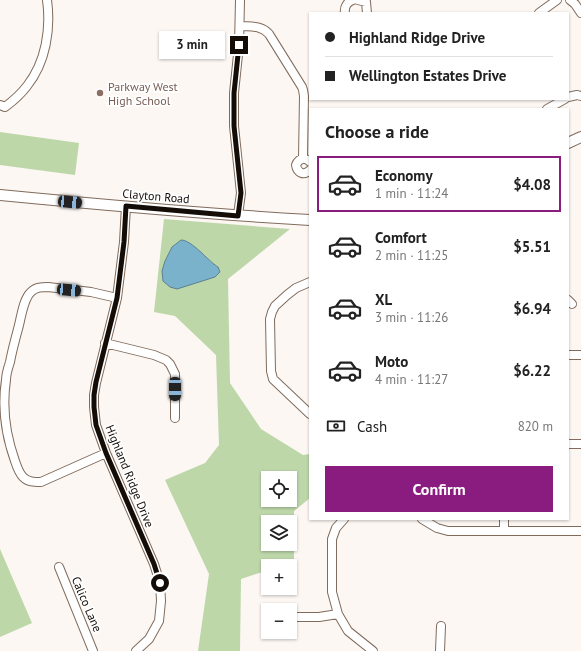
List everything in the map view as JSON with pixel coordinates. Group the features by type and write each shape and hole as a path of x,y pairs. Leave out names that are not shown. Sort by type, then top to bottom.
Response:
{"main road":[{"path":"569,143 581,137"},
{"name":"Clayton Road","path":"0,195 238,216 309,220"}],"street":[{"path":"0,105 5,107 16,98 28,85 38,67 46,45 48,11 46,0"},
{"path":"238,216 241,193 234,126 234,93 239,45 240,0"},
{"path":"345,12 348,2 354,0"},
{"path":"540,12 557,0"},
{"path":"570,0 575,4 581,13"},
{"path":"364,1 367,12"},
{"path":"240,26 259,27 265,29 302,86 304,96 307,160 298,160 296,165 297,170 301,173 304,174 309,171"},
{"path":"569,97 577,95 581,96"},
{"path":"549,108 563,100"},
{"name":"Highland Ridge Drive","path":"126,206 124,242 117,298 96,382 94,407 96,425 106,453 154,564 160,583 161,601 159,621 149,639 136,651"},
{"path":"309,282 296,288 280,301 275,306 270,319 270,371 273,379 309,413"},
{"path":"106,453 41,482 25,479 18,469 8,436 5,418 3,378 23,308 31,291 42,287 92,292 117,298"},
{"path":"105,343 161,357 170,364 175,374 175,418"},
{"path":"569,355 581,355"},
{"path":"569,444 581,444"},
{"path":"343,520 336,528 332,539 332,592 338,614 348,631 373,651"},
{"path":"424,520 437,528 448,531 581,531"},
{"path":"504,520 504,531"},
{"name":"Calico Lane","path":"58,567 93,651"},
{"path":"297,617 320,617 338,614"},
{"path":"440,651 441,626"}],"green space":[{"path":"0,132 79,143 75,175 0,165"},
{"path":"164,219 290,229 228,279 230,383 261,429 303,455 309,454 309,499 294,511 294,515 261,515 261,551 294,551 294,559 261,559 261,572 241,579 240,651 198,651 209,574 165,480 205,463 219,445 216,355 175,316 154,312","holes":["181,240 218,267 165,261 172,247"]},
{"path":"0,549 32,623 0,637"}],"water":[{"path":"181,240 190,243 195,247 218,267 220,272 215,277 177,289 170,287 163,281 162,271 172,247"}],"place":[{"name":"Parkway West High School","path":"100,93"}],"route":[{"path":"160,583 154,564 106,453 96,425 94,395 98,371 117,298 124,242 126,206 238,216 241,193 234,126 234,93 239,45"}]}
